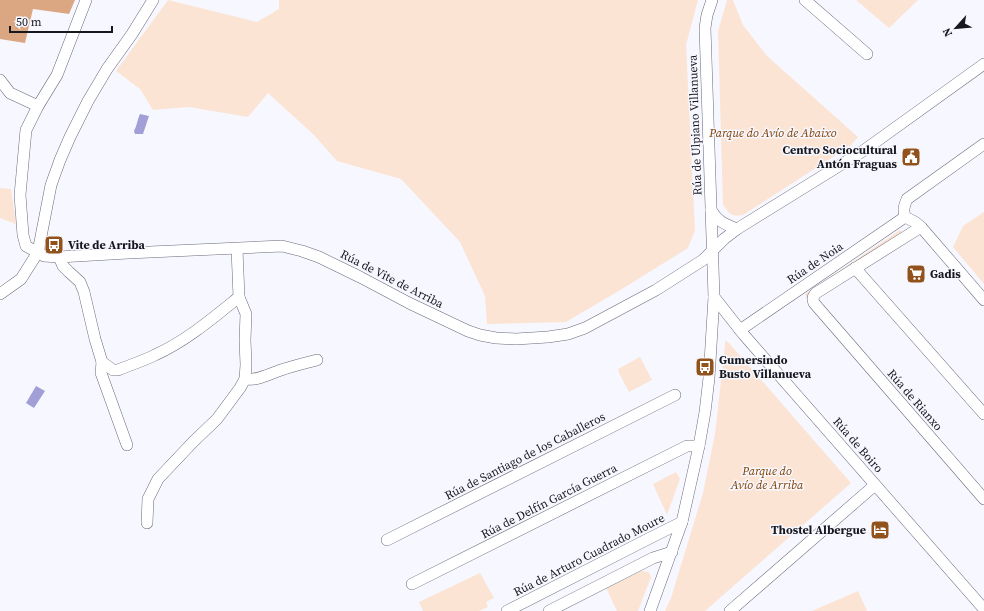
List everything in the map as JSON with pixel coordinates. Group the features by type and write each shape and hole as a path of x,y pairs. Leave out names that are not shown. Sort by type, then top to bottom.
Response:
{"street":[{"path":"38,252 26,246 23,234 20,195 26,130 38,106 57,75 86,0"},
{"path":"0,294 21,279 38,252 51,185 70,137 107,69 132,34 153,0"},
{"name":"Rúa de Ulpiano Villanueva","path":"650,611 682,522 699,446 709,378 714,297 705,28 707,15 712,0"},
{"path":"805,0 867,54"},
{"name":"Rúa de Vite de Arriba","path":"38,252 44,256 59,258 128,253 282,246 302,251 326,261 408,303 468,331 480,335 510,339 548,337 568,334 585,328 656,290 703,260 724,239 737,229 863,150 984,64"},
{"path":"0,80 10,93 38,106"},
{"path":"984,144 907,199 903,212 905,217 921,227 984,300"},
{"path":"711,210 719,221 737,229"},
{"name":"Rúa de Noia","path":"740,330 905,217"},
{"path":"921,227 855,268 984,414"},
{"path":"147,523 148,499 158,479 217,419 245,379 246,314 239,298 237,249"},
{"path":"59,258 63,266 80,282 84,292 95,340 102,362 101,374 127,444"},
{"name":"Rúa de Rianxo","path":"855,268 814,295 814,303 984,499"},
{"name":"Rúa de Boiro","path":"714,297 740,330 984,609"},
{"path":"102,362 113,370 118,370 155,355 200,328 239,298"},
{"path":"245,379 251,380 282,369 317,360"},
{"name":"Rúa de Santiago de los Caballeros","path":"387,540 675,395"},
{"name":"Rúa de Delfín García Guerra","path":"412,584 687,446 699,446"},
{"path":"730,611 875,484"},
{"name":"Rúa de Arturo Cuadrado Moure","path":"507,611 682,522"},
{"path":"548,611 653,558 672,552"}],"green space":[{"path":"168,0 257,22 279,9 279,0 698,0 686,45 695,230 688,248 566,322 487,324 485,296 460,242 401,179 337,161 314,135 268,93 248,117 189,107 153,110 140,89 116,71"},
{"name":"Parque do Avío de Abaixo","path":"727,0 733,0 743,25 767,56 858,137 850,146 843,149 743,215 739,216 731,214 723,205 718,31"},
{"path":"856,0 918,0 889,28"},
{"path":"0,188 11,189 16,224 0,218"},
{"path":"984,212 984,284 953,247 963,226"},
{"path":"900,230 905,235 819,284"},
{"path":"813,289 811,292 809,305 805,294"},
{"name":"Parque do Avío de Arriba","path":"726,341 851,483 705,611 665,611 671,598 703,493 715,434"},
{"path":"640,357 652,380 629,392 618,369"},
{"path":"676,472 680,479 667,515 653,484"},
{"path":"641,571 649,572 651,577 638,611 617,611 606,588"},
{"path":"480,573 494,598 486,602 488,607 479,611 423,611 419,602"},
{"path":"858,591 867,611 812,611"}],"shaded area":[{"path":"0,0 75,0 69,14 33,9 25,43 0,39"}],"water":[{"path":"140,114 149,116 143,134 135,134 134,131"},
{"path":"36,386 45,391 34,408 26,403"}],"place":[{"name":"Centro Sociocultural Antón Fraguas","path":"911,157"},
{"name":"Vite de Arriba","path":"54,245"},
{"name":"Gadis","path":"916,274"},
{"name":"Gumersindo Busto Villanueva","path":"705,367"},
{"name":"Thostel Albergue","path":"880,530"}]}
